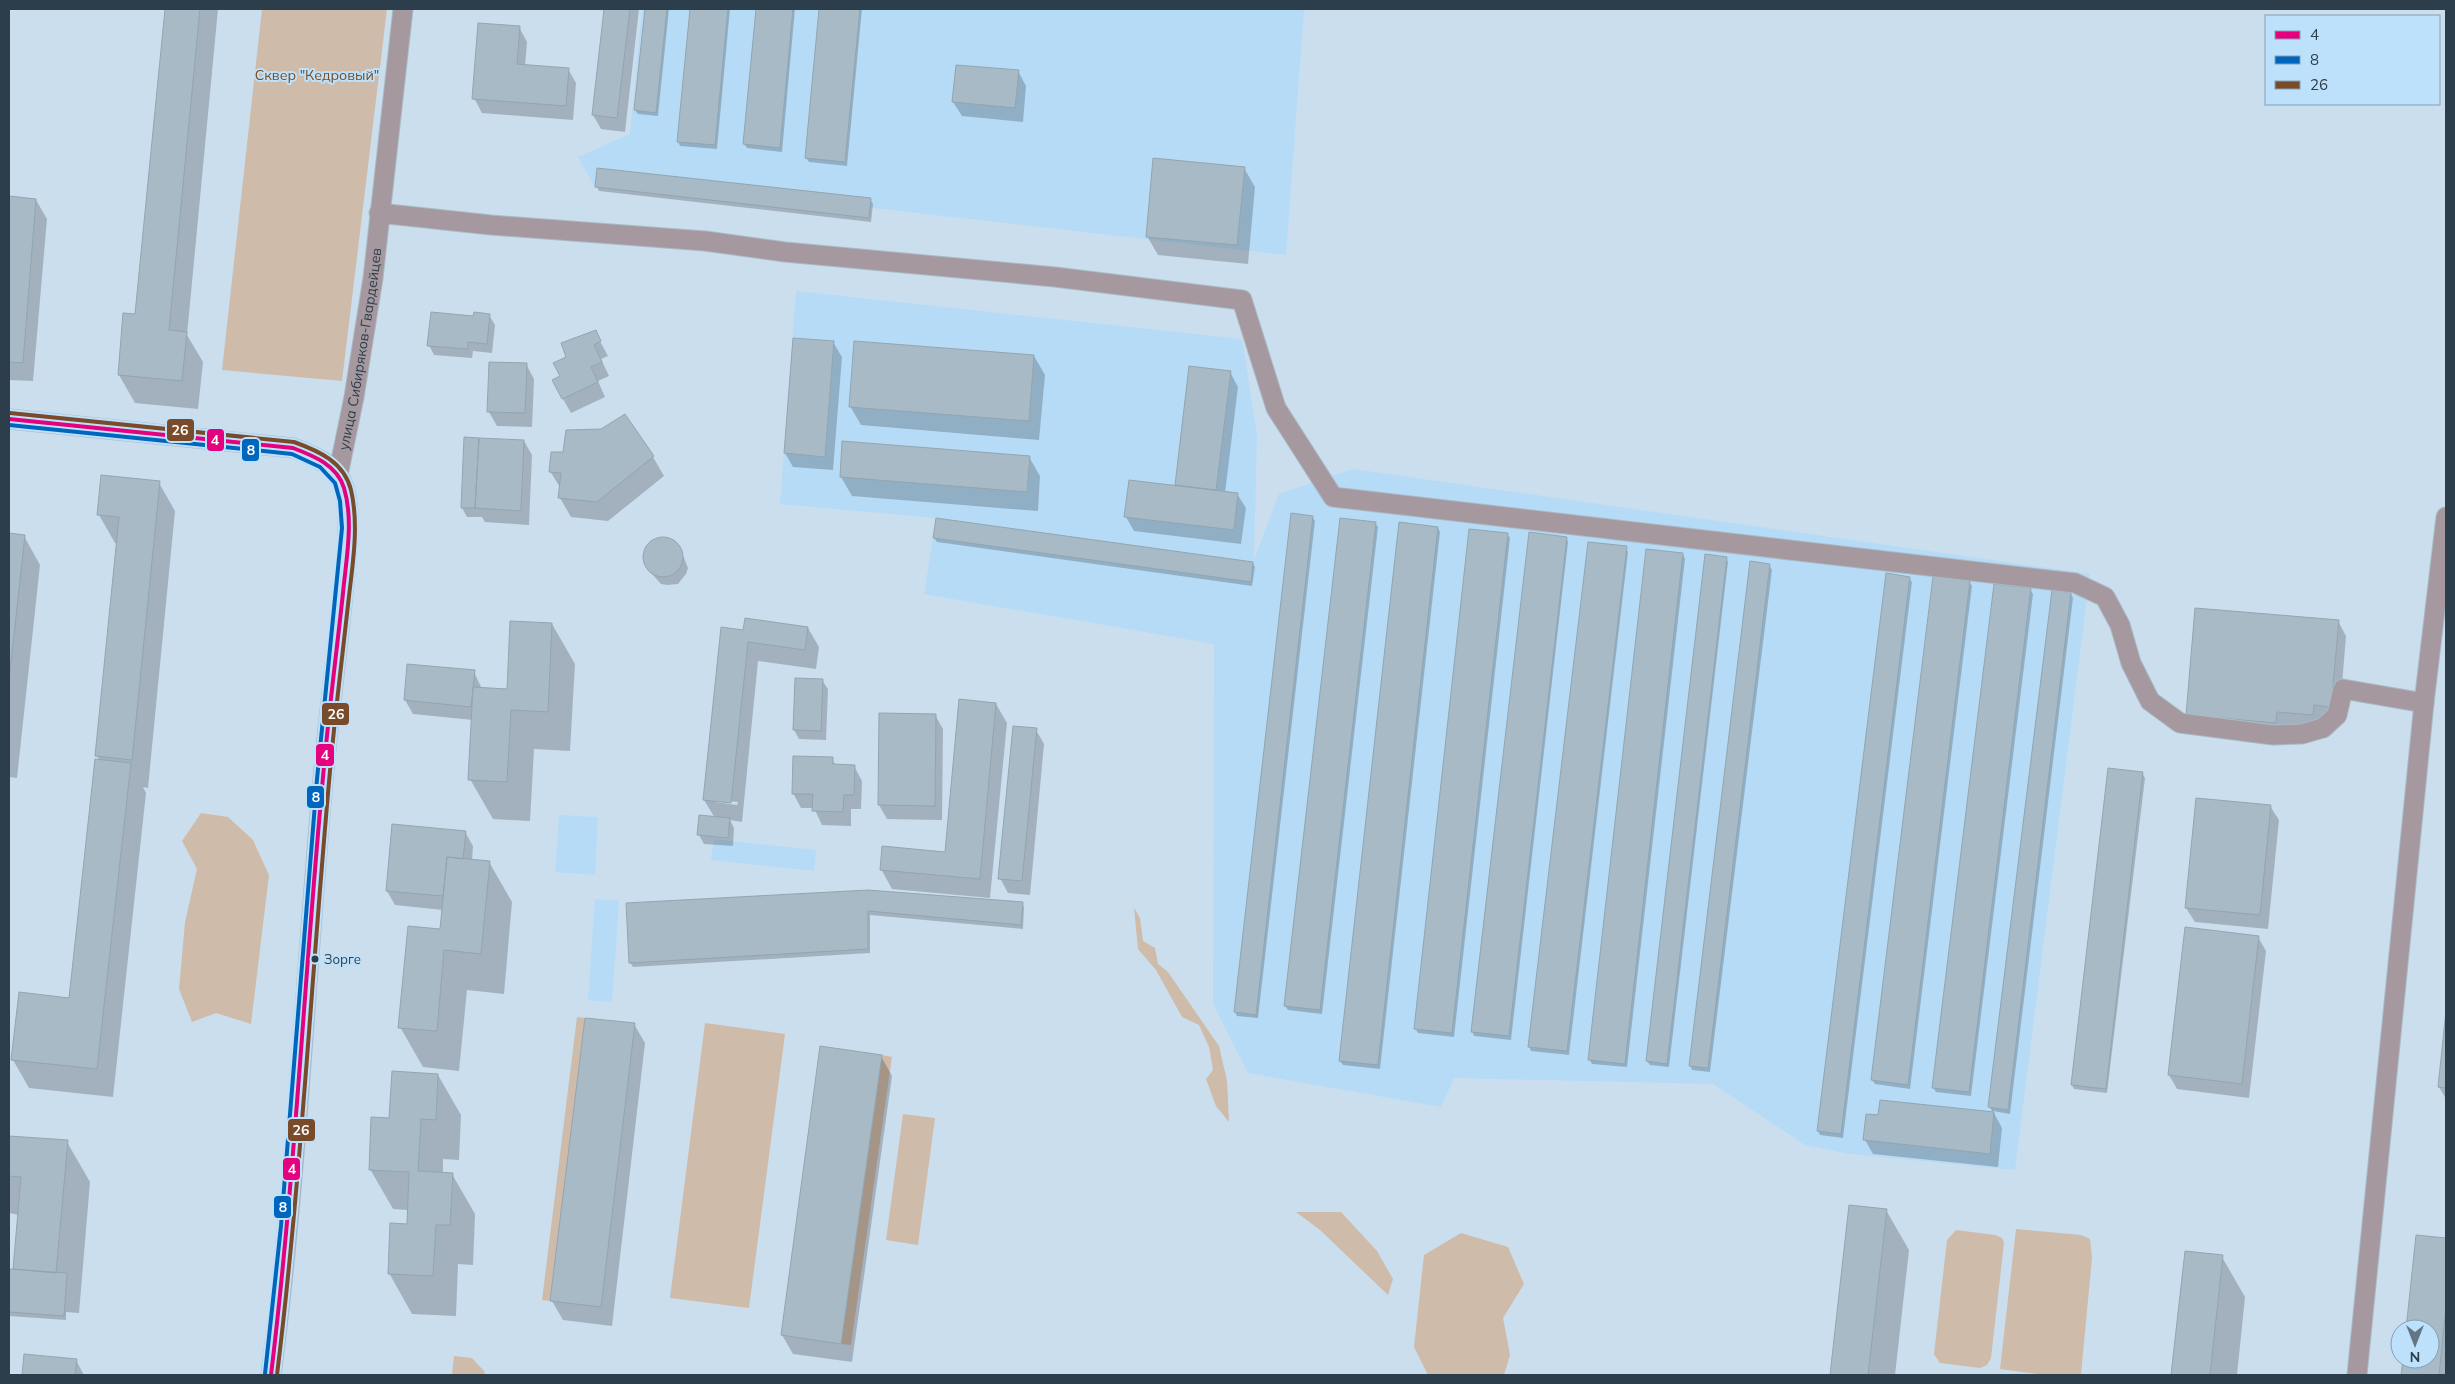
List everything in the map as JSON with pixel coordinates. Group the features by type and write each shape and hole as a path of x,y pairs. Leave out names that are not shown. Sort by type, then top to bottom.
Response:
{"street":[{"name":"улица Сибиряков-Гвардейцев","path":"338,475 354,397 373,278 403,9"},
{"path":"379,213 491,225 705,241 795,253 1055,277 1242,300 1276,408 1333,497 2075,583 2105,596 2120,625 2131,663 2150,701 2180,723 2273,735 2302,734 2323,728 2337,715 2343,689 2424,703"},
{"path":"9,419 293,448 320,459 338,475 346,497 348,555 323,780 296,1140 271,1375"},
{"path":"2357,1375 2424,703 2446,517"}],"shaded area":[{"path":"642,9 1304,9 1286,255 865,207 869,218 595,187 578,157 630,134"},
{"path":"796,291 1242,339 1257,435 1254,560 1279,494 1353,469 2090,574 2015,1170 1850,1154 1805,1145 1713,1084 1454,1078 1441,1107 1248,1073 1213,1004 1214,644 924,594 936,518 780,504"},
{"path":"559,815 598,817 595,875 555,872"},
{"path":"714,839 816,850 814,871 711,860"},
{"path":"595,899 619,901 612,1002 588,1000"}],"green space":[{"name":"Сквер \"Кедровый\"","path":"262,9 387,9 342,381 222,370"},
{"path":"201,813 228,817 253,840 269,875 251,1024 216,1013 192,1022 179,989 185,922 197,869 182,841"},
{"path":"1134,908 1140,918 1143,941 1155,948 1158,964 1168,972 1219,1046 1227,1081 1229,1122 1216,1106 1206,1079 1213,1070 1209,1047 1199,1025 1182,1017 1156,970 1138,949"},
{"path":"577,1017 585,1018 550,1301 542,1300"},
{"path":"705,1023 785,1034 749,1308 670,1298"},
{"path":"882,1055 892,1057 851,1345 841,1344"},
{"path":"903,1114 935,1118 918,1245 886,1240"},
{"path":"1296,1212 1341,1212 1377,1251 1393,1279 1388,1295 1320,1230"},
{"path":"2016,1229 2081,1235 2090,1239 2092,1258 2081,1374 2045,1375 2000,1369"},
{"path":"1956,1230 1995,1235 2002,1238 2004,1243 1991,1358 1987,1365 1980,1368 1940,1363 1934,1354 1947,1240"},
{"path":"1461,1233 1508,1247 1524,1284 1503,1318 1510,1355 1504,1375 1428,1375 1414,1347 1424,1255"},
{"path":"454,1356 472,1358 485,1372 484,1375 452,1375"}],"building":[{"path":"165,9 200,9 169,330 187,332 182,381 118,375 123,313 135,314"},
{"path":"604,9 630,9 617,118 592,115"},
{"path":"645,9 667,9 656,113 634,110"},
{"path":"690,9 728,9 715,145 677,142"},
{"path":"756,9 793,9 780,148 743,144"},
{"path":"819,9 860,9 845,162 805,158"},
{"path":"478,23 520,26 517,64 569,68 566,106 472,99"},
{"path":"956,65 1019,70 1015,108 952,102"},
{"path":"1153,158 1245,167 1237,245 1146,237"},
{"path":"597,168 871,198 869,218 595,187"},
{"path":"9,196 36,199 23,363 9,362"},
{"path":"431,312 473,316 474,312 490,314 487,344 468,342 468,349 427,346"},
{"path":"596,330 601,341 594,345 602,362 591,367 598,382 562,399 552,380 560,376 553,363 566,357 561,343"},
{"path":"793,338 834,341 825,457 784,453"},
{"path":"854,341 1034,355 1029,421 849,407"},
{"path":"489,362 527,363 525,413 487,412"},
{"path":"1189,366 1231,371 1216,490 1175,485"},
{"path":"625,414 654,456 597,502 558,498 561,473 549,472 551,452 563,452 566,430 601,429"},
{"path":"464,437 479,438 475,508 461,508"},
{"path":"479,438 524,440 521,511 475,508"},
{"path":"842,441 1030,456 1027,492 840,477"},
{"path":"101,475 160,481 132,760 95,756 119,517 97,515"},
{"path":"1129,480 1238,493 1234,530 1124,517"},
{"path":"1291,513 1313,516 1256,1015 1234,1012"},
{"path":"936,518 1253,562 1251,582 933,538"},
{"path":"1340,518 1376,522 1320,1010 1284,1006"},
{"path":"1399,522 1438,527 1378,1065 1339,1061"},
{"path":"1469,529 1508,533 1452,1033 1414,1029"},
{"path":"1529,532 1567,537 1509,1036 1471,1032"},
{"path":"9,533 25,535 9,680"},
{"path":"663,537 677,543 683,557 677,571 663,577 649,571 643,557 649,543"},
{"path":"1588,542 1627,546 1567,1051 1528,1047"},
{"path":"1646,549 1683,553 1625,1064 1588,1060"},
{"path":"1705,554 1727,557 1667,1064 1646,1061"},
{"path":"1750,561 1770,564 1708,1068 1689,1066"},
{"path":"1886,573 1910,577 1841,1134 1817,1131"},
{"path":"1933,576 1970,581 1908,1085 1871,1080"},
{"path":"1994,584 2031,588 1969,1092 1932,1088"},
{"path":"2052,590 2071,593 2008,1110 1988,1107"},
{"path":"2195,608 2339,620 2331,707 2314,705 2313,715 2277,712 2276,723 2186,715"},
{"path":"745,618 808,627 805,650 748,642 731,803 703,800 721,627 743,630"},
{"path":"510,621 552,623 548,712 511,710 507,782 468,780 473,687 507,689"},
{"path":"407,664 475,670 471,707 404,700"},
{"path":"795,678 823,679 821,731 793,730"},
{"path":"959,699 996,703 980,879 880,870 882,846 945,852"},
{"path":"879,713 936,714 935,806 878,805"},
{"path":"1013,726 1037,728 1022,881 998,879"},
{"path":"793,756 833,757 833,764 855,765 854,795 844,795 843,812 812,811 813,794 792,794"},
{"path":"95,759 131,763 97,1069 11,1060 19,992 69,998"},
{"path":"2108,768 2143,772 2106,1089 2071,1085"},
{"path":"2196,798 2271,805 2260,915 2185,908"},
{"path":"699,815 730,818 728,838 697,835"},
{"path":"392,824 466,831 463,859 447,857 443,896 386,891"},
{"path":"447,857 490,861 481,954 444,950 437,1031 398,1028 408,926 440,929"},
{"path":"868,890 1023,902 1021,925 868,911 868,949 629,963 626,903"},
{"path":"2185,927 2259,936 2242,1084 2168,1075"},
{"path":"2446,1011 2446,1088 2438,1087"},
{"path":"585,1018 635,1023 601,1307 550,1301"},
{"path":"820,1046 882,1055 841,1344 781,1335"},
{"path":"392,1071 438,1074 436,1120 421,1119 418,1171 453,1173 450,1225 436,1225 433,1276 388,1274 390,1223 407,1224 409,1172 369,1170 371,1117 389,1118"},
{"path":"1880,1100 1994,1112 1990,1154 1863,1140 1866,1114 1878,1115"},
{"path":"9,1136 68,1140 56,1273 13,1269 21,1177 9,1176"},
{"path":"1849,1205 1887,1209 1868,1375 1830,1375"},
{"path":"2416,1235 2446,1238 2446,1307 2440,1365 2440,1319 2407,1319"},
{"path":"2185,1251 2223,1255 2210,1375 2171,1375"},
{"path":"9,1269 67,1273 64,1316 9,1312"},
{"path":"24,1354 77,1359 75,1375 22,1375"},
{"path":"2402,1369 2440,1369 2439,1375 2401,1375"}],"transit line":[{"name":"26","path":"10,413 294,442 312,449 329,459 343,472 351,490 355,516 353,556 331,760 300,1145 277,1375"},
{"name":"4","path":"9,419 293,448 324,462 336,473 344,488 349,527 347,554 325,756 294,1143 271,1375"},
{"name":"8","path":"9,425 292,454 320,467 335,483 340,501 342,528 317,779 281,1226 265,1374"}],"place":[{"name":"Зорге","path":"315,959"}]}
